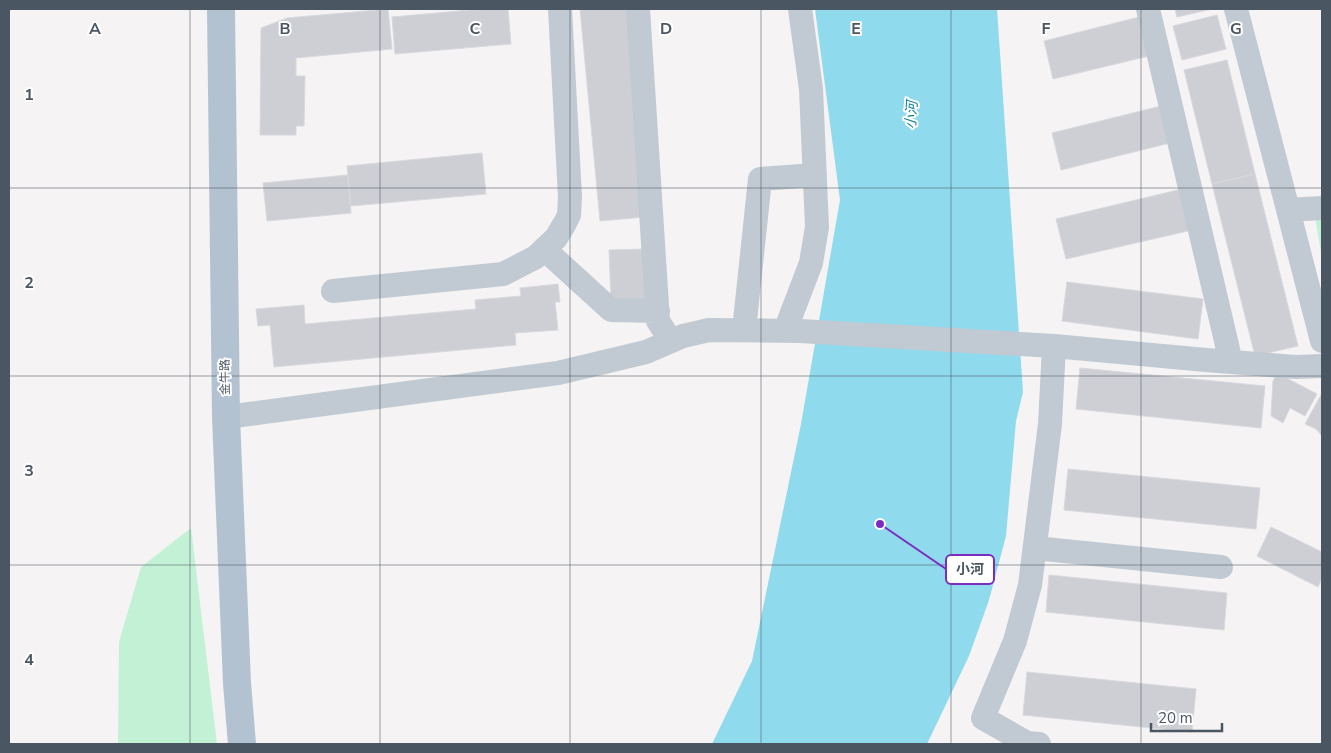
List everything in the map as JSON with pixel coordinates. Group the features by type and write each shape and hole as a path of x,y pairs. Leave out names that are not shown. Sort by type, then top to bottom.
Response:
{"main road":[{"name":"金牛路","path":"220,9 226,418 237,683 242,744"}],"street":[{"path":"333,291 503,274 536,257 556,238 569,215 570,197 560,9"},
{"path":"638,9 658,321 671,341"},
{"path":"793,331 811,263 817,227 811,89 800,9"},
{"path":"1148,9 1231,362"},
{"path":"1236,9 1322,341"},
{"path":"744,330 760,179 815,175"},
{"path":"1288,210 1322,208"},
{"path":"544,250 610,310 658,311"},
{"path":"226,418 558,373 646,352 683,336 710,330 793,331 1054,346 1296,367 1322,366"},
{"path":"1039,744 1027,742 983,718 1016,641 1030,585 1050,424 1054,346"},
{"path":"1035,548 1221,567"}],"green space":[{"path":"1322,216 1322,258 1315,217"},
{"path":"191,528 217,744 118,744 119,642 141,567"}],"water":[{"path":"815,9 997,9 1023,392 1016,421 1006,536 989,600 969,656 927,744 712,744 752,661 801,424 840,200"}],"building":[{"path":"388,9 392,49 296,58 296,76 305,76 304,126 296,126 296,135 260,135 261,28 287,18"},
{"path":"481,9 508,9 511,44 395,54 392,17"},
{"path":"580,9 629,9 644,217 600,221"},
{"path":"1175,9 1212,9 1177,17"},
{"path":"1217,15 1226,49 1182,60 1173,26"},
{"path":"1139,17 1149,56 1053,79 1044,41"},
{"path":"1227,60 1255,174 1212,184 1184,70"},
{"path":"1161,106 1170,143 1061,170 1052,133"},
{"path":"482,153 486,194 351,206 347,166"},
{"path":"1255,174 1298,346 1255,356 1212,184"},
{"path":"348,175 351,213 267,221 263,183"},
{"path":"1182,189 1192,230 1066,259 1056,219"},
{"path":"645,249 647,300 611,301 609,250"},
{"path":"1067,282 1203,299 1198,339 1062,321"},
{"path":"558,284 560,302 555,302 558,330 515,333 516,345 274,367 270,325 258,326 256,309 304,305 305,324 476,309 475,300 521,296 520,288"},
{"path":"1080,368 1265,386 1261,428 1076,409"},
{"path":"1277,373 1317,394 1305,416 1290,408 1283,423 1271,416 1273,381"},
{"path":"1321,395 1322,436 1316,429 1305,424"},
{"path":"1068,469 1260,488 1256,529 1064,510"},
{"path":"1271,527 1322,552 1322,578 1318,587 1257,556"},
{"path":"1049,575 1227,593 1224,630 1046,612"},
{"path":"1027,672 1196,689 1192,732 1023,715"}],"place":[{"name":"小河","path":"880,524"}]}
